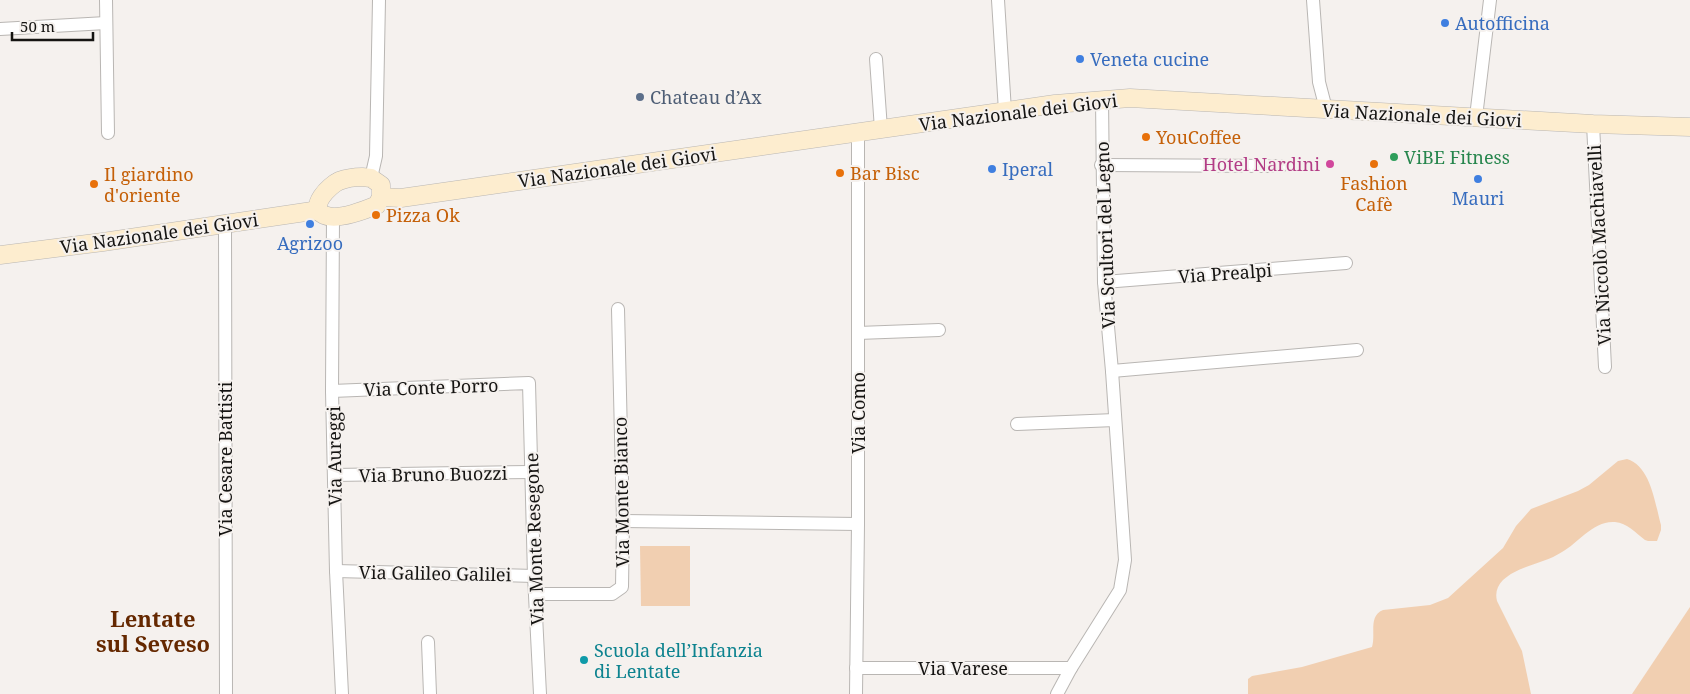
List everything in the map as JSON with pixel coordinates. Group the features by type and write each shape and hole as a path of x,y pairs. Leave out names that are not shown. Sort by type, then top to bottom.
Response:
{"main road":[{"name":"Via Nazionale dei Giovi","path":"0,255 225,224 367,209 377,205 381,197 402,198 1005,111 1102,99 1156,99 1476,118 1690,127"},
{"path":"326,213 318,203 325,191 338,181 350,178 371,178 377,180 381,185 381,197"}],"street":[{"path":"106,0 108,133"},
{"path":"371,178 376,156 379,0"},
{"path":"998,0 1005,111"},
{"path":"1313,0 1320,82 1326,109"},
{"path":"1476,118 1490,0"},
{"path":"0,28 106,24"},
{"path":"876,59 881,129"},
{"name":"Via Scultori del Legno","path":"1057,694 1120,590 1125,560 1104,282 1101,165 1102,99"},
{"name":"Via Niccolò Machiavelli","path":"1593,124 1605,367"},
{"name":"Via Como","path":"856,694 858,132"},
{"path":"1101,165 1281,166"},
{"name":"Via Aureggi","path":"326,213 336,571 342,694"},
{"name":"Via Cesare Battisti","path":"225,224 226,694"},
{"name":"Via Prealpi","path":"1104,282 1346,263"},
{"name":"Via Monte Bianco","path":"536,594 612,594 622,587 623,521 618,309"},
{"path":"858,333 939,330"},
{"path":"1112,371 1357,350"},
{"name":"Via Conte Porro","path":"332,391 529,383"},
{"name":"Via Monte Resegone","path":"529,383 534,576 540,694"},
{"path":"1017,424 1115,420"},
{"name":"Via Bruno Buozzi","path":"334,475 531,472"},
{"path":"623,521 858,524"},
{"name":"Via Galileo Galilei","path":"336,571 534,576"},
{"path":"428,642 430,694"},
{"name":"Via Varese","path":"856,668 1071,668"}],"shaded area":[{"path":"1627,459 1642,469 1651,487 1661,525 1657,541 1645,540 1623,524 1607,522 1593,528 1555,556 1509,575 1498,587 1496,592 1497,601 1522,651 1531,694 1248,694 1248,679 1252,676 1302,667 1372,647 1373,626 1378,613 1383,610 1430,605 1448,598 1503,548 1516,526 1531,509 1578,491 1589,485 1618,461"},
{"path":"640,546 690,546 690,606 641,606"},
{"path":"1690,607 1690,694 1632,694"}],"place":[{"name":"Autofficina","path":"1445,23"},
{"name":"Veneta cucine","path":"1080,59"},
{"name":"Chateau d’Ax","path":"640,97"},
{"name":"YouCoffee","path":"1146,137"},
{"name":"ViBE Fitness","path":"1394,157"},
{"name":"Hotel Nardini","path":"1330,164"},
{"name":"Fashion Cafè","path":"1374,164"},
{"name":"Iperal","path":"992,169"},
{"name":"Bar Bisc","path":"840,173"},
{"name":"Mauri","path":"1478,179"},
{"name":"Il giardino d'oriente","path":"94,184"},
{"name":"Pizza Ok","path":"376,215"},
{"name":"Agrizoo","path":"310,224"},
{"name":"Scuola dell’Infanzia di Lentate","path":"584,660"}],"district":[{"name":"Lentate sul Seveso","path":"153,630"}]}
